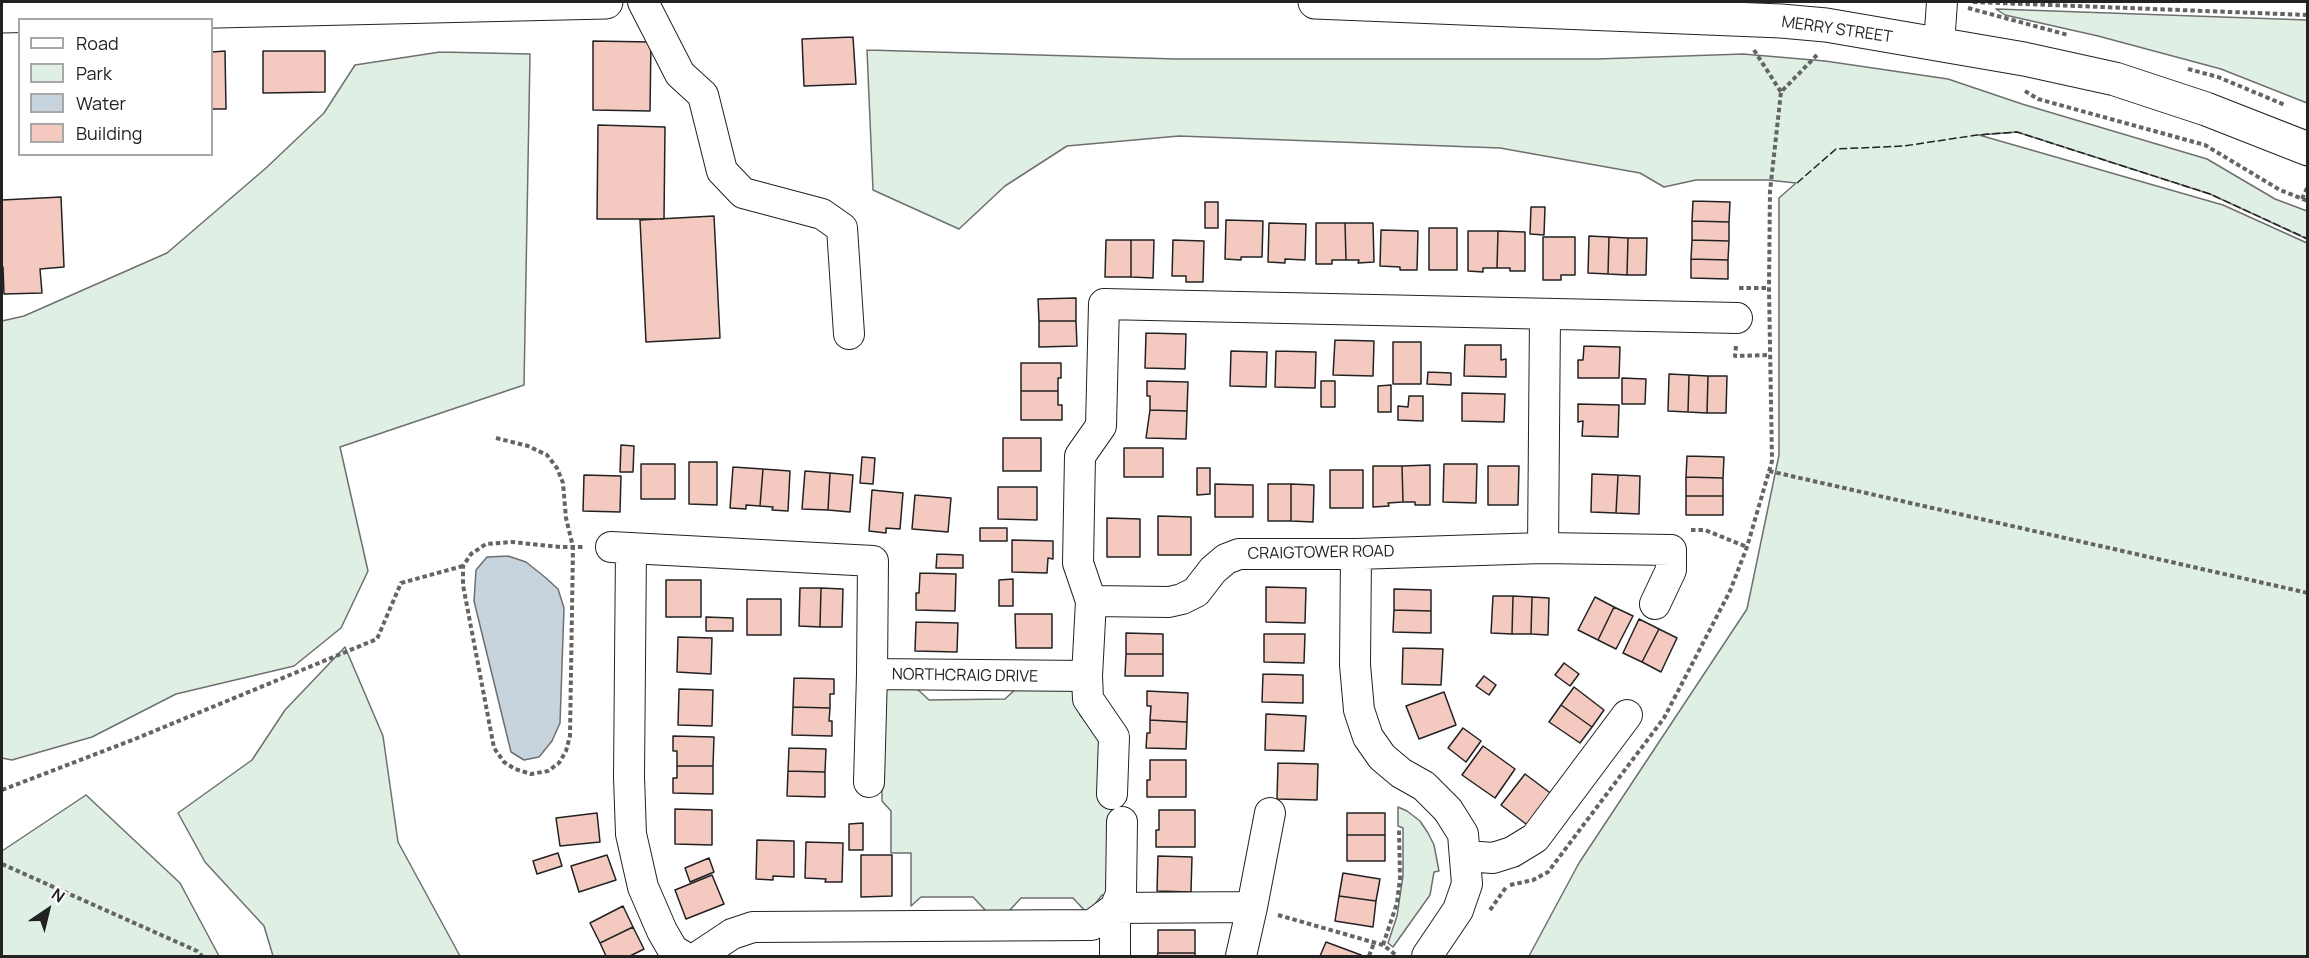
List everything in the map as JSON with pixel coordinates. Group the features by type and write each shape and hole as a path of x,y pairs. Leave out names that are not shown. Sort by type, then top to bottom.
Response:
{"main road":[{"path":"2,16 606,2"},
{"name":"MERRY STREET","path":"1315,2 1781,21 1843,28 2024,59 2115,79 2206,109 2307,149"}],"street":[{"path":"643,2 680,74 703,95 722,171 743,193 822,214 843,228 849,334"},
{"path":"1939,45 1942,2"},
{"path":"1112,794 1114,737 1088,699 1091,601 1078,563 1080,456 1101,426 1104,304 1737,318"},
{"path":"1543,548 1545,315"},
{"path":"621,547 630,834 647,896 673,950 683,957"},
{"name":"NORTHCRAIG DRIVE","path":"621,547 873,561 872,674 1087,676"},
{"name":"CRAIGTOWER ROAD","path":"1091,601 1169,602 1182,599 1196,592 1213,570 1239,554 1356,554 1543,548 1671,550"},
{"path":"1655,604 1671,570 1671,550"},
{"path":"1356,554 1354,665 1359,710 1368,737 1382,757 1401,773 1424,786 1448,810 1463,834 1467,870 1458,910 1427,957"},
{"path":"869,782 872,674"},
{"path":"1467,870 1512,852 1535,838 1627,715"},
{"path":"1241,957 1270,813"},
{"path":"1115,957 1115,908 1121,894 1122,822"},
{"path":"699,957 732,934 753,927 1092,925 1115,908 1252,907"}],"path":[{"path":"1973,2 2307,15"},
{"path":"1735,20 1781,92"},
{"path":"1467,870 1507,886 1533,880 1548,872 1664,718 1730,591 1747,547 1772,461 1769,310 1770,191 1781,92 1843,28"},
{"path":"2018,88 2038,99 2205,145 2280,190 2305,200 2307,186"},
{"path":"496,438 528,446 547,455 557,468 563,483 566,518 573,547 570,736 566,751 559,763 548,771 531,774 515,769 504,762 494,748 463,585 463,566 471,554 486,544 512,542 573,547 621,547"},
{"path":"1769,471 2307,593"},
{"path":"1671,550 1673,530 1705,530 1747,547"},
{"path":"2,790 135,739 376,639 401,583 463,566"},
{"path":"1383,945 1397,903 1400,879 1399,830"},
{"path":"2,864 197,951 202,957"},
{"path":"1252,907 1383,945 1396,955"},
{"path":"1369,957 1374,943"}],"green space":[{"path":"1996,9 2307,20 2307,103 2221,69 2098,36 2005,15"},
{"path":"867,50 1176,59 1597,59 1743,54 1825,61 1948,79 2022,104 2207,159 2275,199 2307,211 2307,239 2210,194 2017,132 1979,135 2223,205 2307,243 2307,956 1529,956 1579,863 1747,609 1779,455 1779,198 1796,183 1768,180 1696,180 1664,187 1640,173 1500,148 1179,136 1067,146 1005,186 959,229 873,190"},
{"path":"440,52 530,54 524,385 340,447 368,571 341,628 294,666 176,694 92,737 12,760 2,758 2,321 24,316 167,253 266,168 324,113 355,65"},
{"path":"345,647 383,736 398,842 460,956 273,956 264,926 205,862 178,813 252,760 285,710"},
{"path":"887,685 913,685 929,700 1005,699 1019,686 1068,687 1077,697 1080,715 1105,745 1114,807 1112,895 1102,895 1089,912 1086,912 1073,898 1021,898 1009,911 986,911 973,897 921,897 911,906 911,853 891,853 891,811 882,801 881,695"},
{"path":"86,795 180,883 219,956 2,956 2,851"},
{"path":"1398,807 1420,821 1428,833 1434,845 1439,871 1434,872 1430,895 1393,947 1388,943 1397,916 1403,876 1403,828 1398,826"}],"water":[{"path":"508,556 526,562 558,589 564,608 560,723 552,741 539,757 524,760 511,752 474,601 476,570 487,557"}],"building":[{"path":"853,37 856,84 804,86 802,39"},
{"path":"593,41 651,42 650,111 593,110"},
{"path":"225,51 226,109 213,109 213,52"},
{"path":"263,51 325,51 325,92 263,93"},
{"path":"598,125 665,127 664,219 597,219"},
{"path":"61,197 64,267 40,269 42,293 4,294 2,200"},
{"path":"1693,201 1730,202 1729,222 1692,221"},
{"path":"1205,202 1218,202 1218,228 1205,228"},
{"path":"1531,207 1545,207 1544,235 1530,234"},
{"path":"714,216 720,338 646,342 640,220"},
{"path":"1226,220 1263,221 1262,257 1241,257 1241,260 1225,259"},
{"path":"1692,221 1729,222 1729,241 1692,240"},
{"path":"1269,223 1306,224 1305,260 1285,259 1285,263 1268,262"},
{"path":"1316,223 1345,223 1346,260 1332,260 1332,264 1316,264"},
{"path":"1345,223 1373,223 1374,262 1358,263 1359,260 1346,260"},
{"path":"1429,228 1457,228 1457,270 1429,270"},
{"path":"1381,230 1418,231 1417,270 1400,270 1400,267 1380,266"},
{"path":"1468,231 1498,231 1497,268 1483,268 1483,272 1468,271"},
{"path":"1498,231 1525,232 1525,271 1497,268"},
{"path":"1589,236 1609,237 1608,274 1588,273"},
{"path":"1543,237 1575,237 1575,275 1561,275 1561,280 1543,280"},
{"path":"1609,237 1628,238 1627,275 1608,274"},
{"path":"1628,238 1647,238 1646,275 1627,275"},
{"path":"1106,240 1131,240 1131,277 1105,277"},
{"path":"1131,240 1154,240 1153,278 1131,277"},
{"path":"1173,240 1204,241 1203,282 1186,282 1186,276 1172,276"},
{"path":"1692,240 1729,241 1728,260 1691,259"},
{"path":"1691,259 1728,260 1728,279 1691,278"},
{"path":"1076,298 1076,321 1039,321 1038,299"},
{"path":"1039,321 1076,321 1077,346 1039,347"},
{"path":"1146,333 1186,334 1185,369 1145,368"},
{"path":"1335,340 1374,341 1373,376 1333,375"},
{"path":"1393,342 1421,342 1421,384 1393,384"},
{"path":"1465,345 1501,345 1501,360 1506,359 1506,377 1464,376"},
{"path":"1584,346 1620,347 1619,378 1578,378 1578,360 1583,360"},
{"path":"1231,351 1267,352 1266,387 1230,386"},
{"path":"1276,351 1316,352 1315,388 1275,387"},
{"path":"1021,363 1061,363 1058,391 1021,391"},
{"path":"1428,372 1451,373 1451,385 1427,384"},
{"path":"1669,374 1689,375 1688,412 1668,411"},
{"path":"1689,375 1708,376 1707,413 1688,412"},
{"path":"1708,376 1727,376 1726,413 1707,413"},
{"path":"1622,378 1646,379 1645,404 1622,404"},
{"path":"1147,381 1188,382 1187,411 1150,410"},
{"path":"1321,381 1335,381 1335,407 1321,407"},
{"path":"1391,385 1391,412 1378,412 1378,386"},
{"path":"1021,391 1058,391 1058,405 1062,405 1062,420 1021,420"},
{"path":"1462,393 1505,394 1504,422 1462,421"},
{"path":"1409,396 1423,396 1423,421 1398,420 1398,406 1408,407"},
{"path":"1578,404 1619,405 1618,437 1582,436 1583,421 1578,422"},
{"path":"1150,410 1187,411 1186,439 1146,438"},
{"path":"1003,438 1041,438 1041,471 1003,471"},
{"path":"621,445 634,446 633,472 620,472"},
{"path":"1124,448 1163,448 1163,477 1124,477"},
{"path":"1687,456 1724,457 1723,478 1686,477"},
{"path":"862,457 875,458 873,484 860,483"},
{"path":"689,462 717,462 717,505 689,504"},
{"path":"641,464 675,464 675,499 641,499"},
{"path":"1444,464 1477,464 1476,503 1443,502"},
{"path":"1430,465 1430,505 1403,502 1402,466"},
{"path":"1373,466 1402,466 1403,502 1373,507"},
{"path":"1488,466 1519,466 1518,505 1488,505"},
{"path":"733,467 763,469 760,506 746,505 746,509 730,508"},
{"path":"1197,468 1210,468 1210,494 1197,495"},
{"path":"763,469 790,471 788,511 772,510 773,507 760,506"},
{"path":"1330,470 1363,470 1363,508 1330,508"},
{"path":"805,471 830,473 828,510 802,509"},
{"path":"830,473 853,475 850,512 828,510"},
{"path":"1592,474 1618,475 1616,513 1591,512"},
{"path":"584,475 621,476 620,512 583,511"},
{"path":"1618,475 1640,476 1639,514 1616,513"},
{"path":"1686,477 1723,478 1723,496 1686,496"},
{"path":"1215,484 1253,485 1253,517 1215,517"},
{"path":"1268,484 1291,484 1291,521 1268,521"},
{"path":"1291,484 1314,485 1313,522 1291,521"},
{"path":"998,487 1037,487 1037,520 998,519"},
{"path":"872,490 903,493 900,529 886,528 886,533 869,531"},
{"path":"915,495 951,498 948,532 912,529"},
{"path":"1686,496 1723,496 1723,515 1686,515"},
{"path":"1158,516 1191,517 1191,555 1158,555"},
{"path":"1107,518 1140,519 1140,557 1107,557"},
{"path":"980,528 1007,528 1007,541 980,541"},
{"path":"1012,540 1053,541 1053,559 1048,558 1047,573 1012,572"},
{"path":"937,554 963,555 963,568 936,568"},
{"path":"920,573 956,574 955,611 916,610 916,593 919,593"},
{"path":"1013,579 1013,606 999,606 999,580"},
{"path":"666,580 701,580 701,617 666,617"},
{"path":"1266,587 1306,588 1305,623 1266,622"},
{"path":"800,588 821,588 820,627 799,626"},
{"path":"821,588 843,589 842,627 820,627"},
{"path":"1394,589 1431,590 1431,611 1394,610"},
{"path":"1493,596 1513,596 1512,634 1491,633"},
{"path":"1513,596 1532,597 1531,634 1512,634"},
{"path":"1532,597 1549,598 1548,635 1531,634"},
{"path":"1595,597 1614,607 1598,640 1578,630"},
{"path":"747,599 781,599 781,635 747,635"},
{"path":"1614,607 1633,616 1616,649 1598,640"},
{"path":"1394,610 1431,611 1431,633 1393,632"},
{"path":"1015,614 1052,614 1052,648 1016,648"},
{"path":"706,617 733,618 733,631 706,631"},
{"path":"1639,619 1659,629 1642,662 1623,653"},
{"path":"916,622 958,623 957,652 915,651"},
{"path":"1659,629 1677,638 1661,672 1642,662"},
{"path":"1126,633 1163,634 1163,654 1126,654"},
{"path":"1264,634 1305,634 1304,663 1264,662"},
{"path":"678,637 712,638 711,674 677,672"},
{"path":"1403,648 1443,649 1441,685 1402,684"},
{"path":"1126,654 1163,654 1163,676 1125,676"},
{"path":"1564,663 1579,674 1570,686 1555,675"},
{"path":"1263,674 1303,675 1303,703 1262,702"},
{"path":"1484,676 1496,685 1489,695 1476,686"},
{"path":"794,678 834,679 834,694 830,694 830,708 793,707"},
{"path":"1574,687 1604,710 1592,727 1561,705"},
{"path":"679,689 713,690 712,726 678,725"},
{"path":"1147,691 1188,693 1187,722 1150,720 1151,706 1147,706"},
{"path":"1444,692 1456,725 1419,739 1406,706"},
{"path":"1561,705 1592,727 1580,743 1549,722"},
{"path":"793,707 830,708 829,721 832,721 832,736 792,735"},
{"path":"1266,714 1306,716 1304,751 1265,750"},
{"path":"1150,720 1187,722 1186,749 1146,748 1147,733 1150,733"},
{"path":"1463,728 1481,741 1466,762 1448,748"},
{"path":"673,736 714,737 713,766 677,766 677,751 673,751"},
{"path":"1483,746 1515,769 1495,798 1462,775"},
{"path":"789,748 826,749 825,772 788,771"},
{"path":"1150,760 1186,760 1186,797 1147,797"},
{"path":"1278,763 1318,764 1317,800 1277,799"},
{"path":"677,766 713,766 713,794 673,793 673,778 677,778"},
{"path":"788,771 825,772 825,797 787,796"},
{"path":"1525,774 1553,795 1530,827 1501,805"},
{"path":"675,809 712,810 712,845 675,844"},
{"path":"1159,810 1195,810 1195,847 1156,847"},
{"path":"597,813 600,842 560,846 556,818"},
{"path":"1347,813 1385,813 1385,835 1347,835"},
{"path":"863,823 863,850 849,850 849,824"},
{"path":"1347,835 1385,835 1385,861 1347,861"},
{"path":"757,840 794,841 794,877 773,876 773,880 756,879"},
{"path":"806,842 843,843 842,882 825,882 826,879 805,878"},
{"path":"558,853 562,866 537,874 533,861"},
{"path":"607,855 616,880 579,892 571,866"},
{"path":"861,855 892,855 892,896 861,897"},
{"path":"1158,856 1192,857 1191,892 1157,891"},
{"path":"709,858 714,872 690,882 685,868"},
{"path":"1343,873 1380,879 1376,901 1339,896"},
{"path":"712,875 724,904 686,919 675,890"},
{"path":"1339,896 1376,901 1373,927 1335,921"},
{"path":"623,906 633,927 600,943 590,923"},
{"path":"633,927 644,949 630,956 606,956 600,943"},
{"path":"1158,930 1195,930 1195,953 1158,953"},
{"path":"1326,942 1361,955 1320,956"},
{"path":"1158,953 1195,953 1195,956 1157,956"}],"fence":[{"path":"1797,183 1836,149 1904,146 1977,135 2017,132 2210,194 2308,239"}]}
